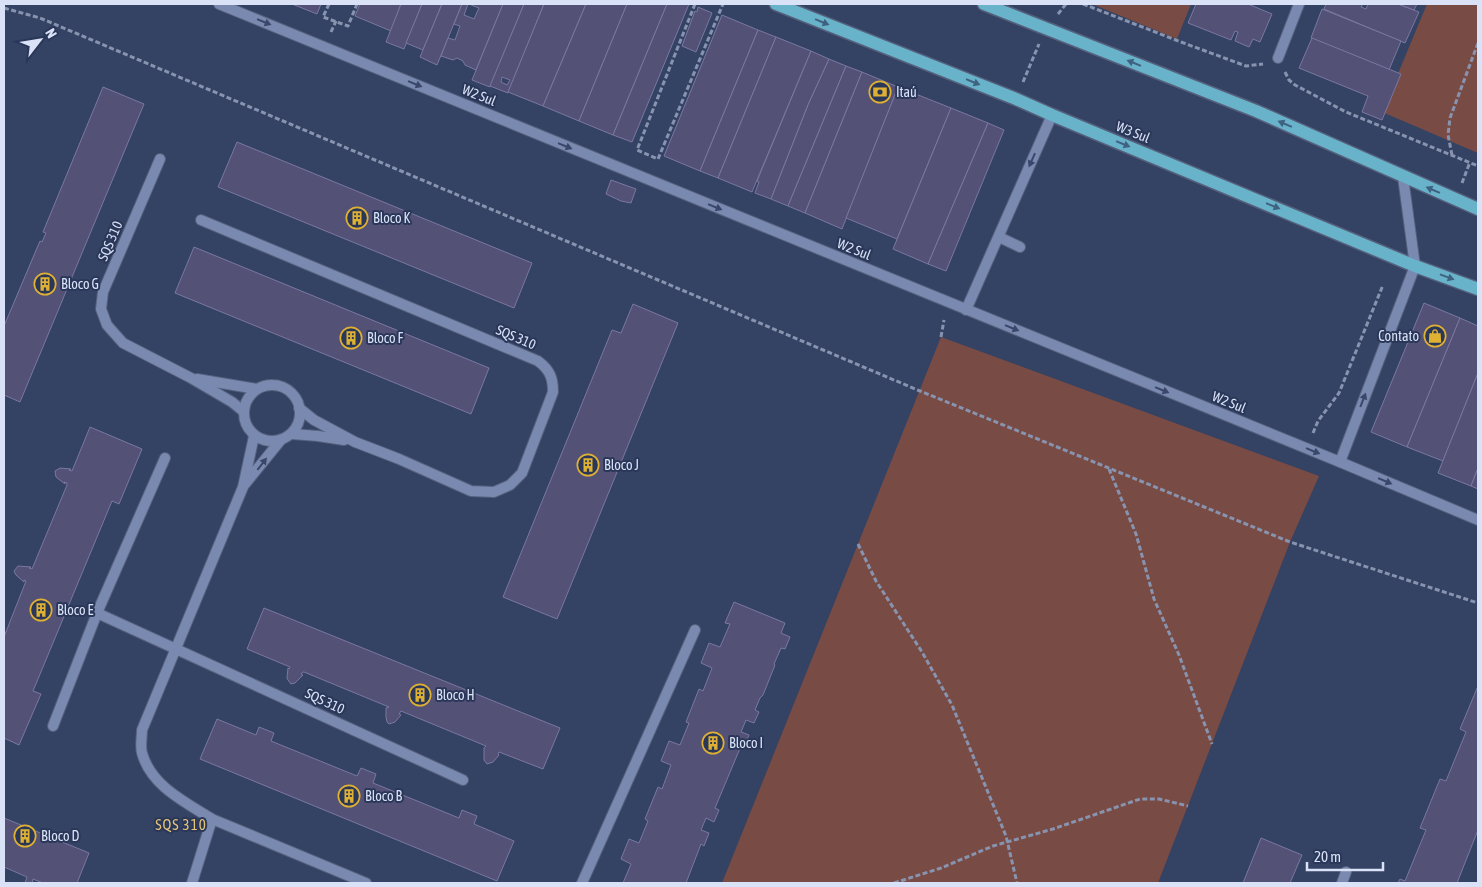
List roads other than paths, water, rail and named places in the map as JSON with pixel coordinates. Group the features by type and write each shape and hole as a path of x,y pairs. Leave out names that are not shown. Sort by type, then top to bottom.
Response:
{"main road":[{"name":"W3 Sul","path":"776,4 1016,99 1416,266 1478,289"},
{"path":"984,4 1256,111 1478,209"}],"street":[{"name":"W2 Sul","path":"219,4 1478,520"},
{"path":"1281,57 1299,4"},
{"path":"966,310 1052,115"},
{"name":"SQS 310","path":"160,159 103,292 101,309 107,325 123,343 192,378 232,402 243,411"},
{"path":"1340,462 1416,266 1403,177"},
{"name":"SQS 310","path":"192,378 257,389 270,385 283,388 294,396 299,408 314,420 355,442 472,491 494,492 510,485 522,473 553,392 550,374 538,361 202,220"},
{"path":"999,236 1020,247"},
{"path":"257,389 248,398 243,411 247,429 254,436 266,441 280,441"},
{"path":"243,487 280,441 292,434 299,422 299,408"},
{"name":"SQS 310","path":"292,434 355,442"},
{"path":"254,436 243,487 142,730 141,751 148,771 167,790 212,819 366,883"},
{"path":"54,726 97,613 165,458"},
{"name":"SQS 310","path":"97,613 463,780"},
{"path":"582,883 695,630"},
{"path":"192,883 212,819"},
{"path":"1342,883 1346,872"}],"place":[{"name":"Itaú","path":"880,92"},
{"name":"Bloco K","path":"357,218"},
{"name":"Bloco G","path":"45,284"},
{"name":"Contato","path":"1435,336"},
{"name":"Bloco F","path":"351,338"},
{"name":"Bloco J","path":"588,465"},
{"name":"Bloco E","path":"41,610"},
{"name":"Bloco H","path":"420,695"},
{"name":"Bloco I","path":"713,743"},
{"name":"Bloco B","path":"349,796"},
{"name":"Bloco D","path":"25,836"}],"district":[{"name":"SQS 310","path":"181,824"}]}
